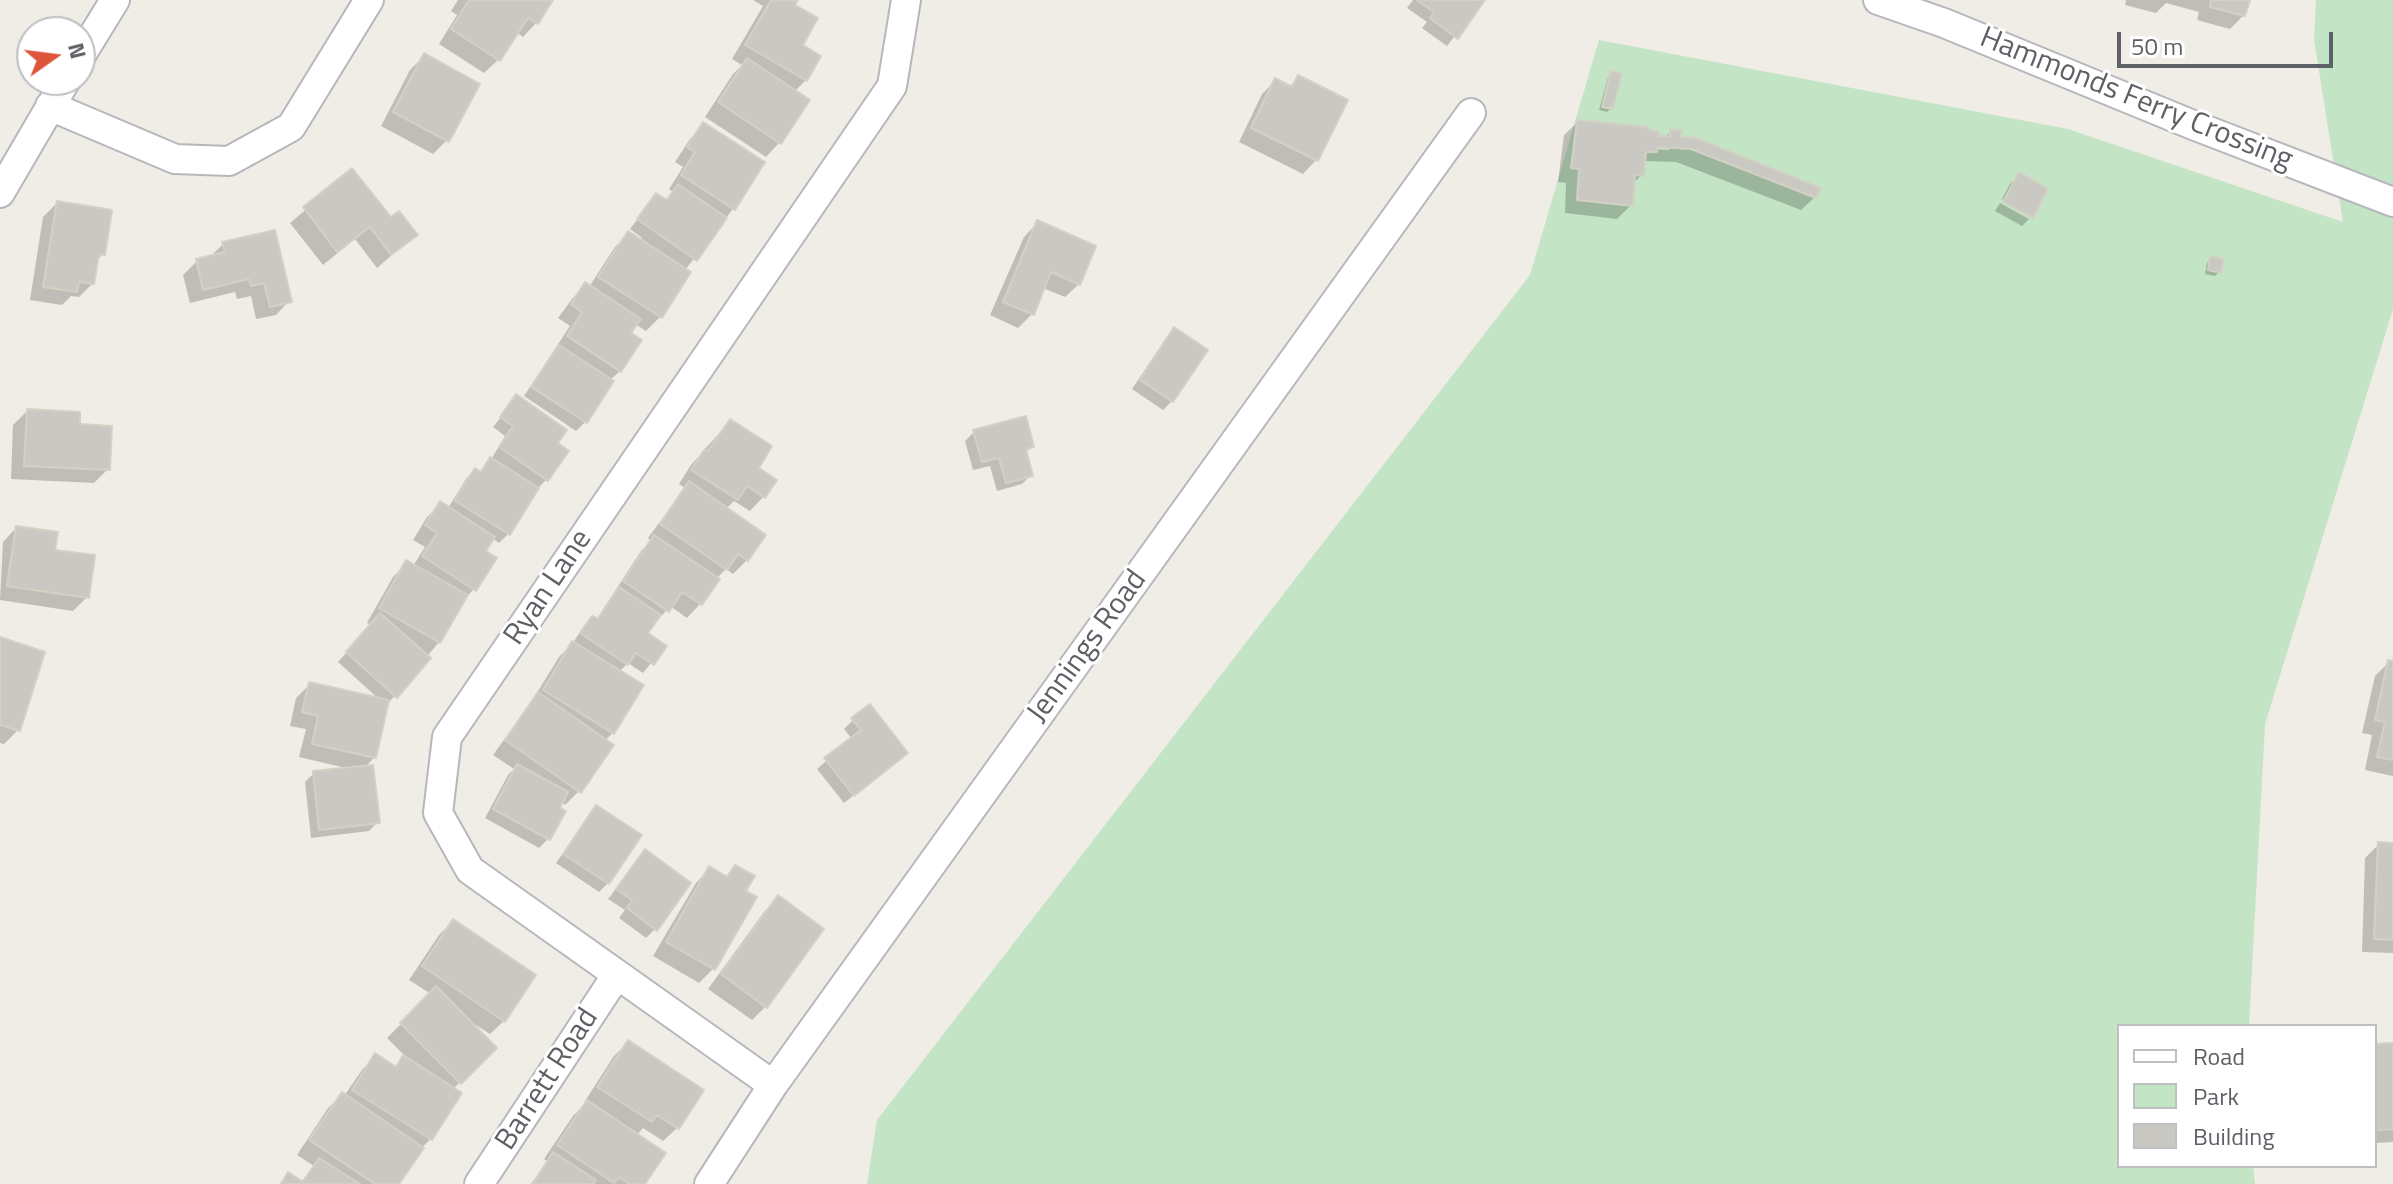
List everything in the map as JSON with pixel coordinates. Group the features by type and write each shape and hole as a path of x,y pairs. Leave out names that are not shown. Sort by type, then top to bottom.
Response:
{"street":[{"path":"96,31 115,0"},
{"path":"50,106 175,159 229,161 291,127 369,0"},
{"name":"Ryan Lane","path":"773,1085 470,870 438,813 447,737 892,86 906,0"},
{"name":"Hammonds Ferry Crossing","path":"1878,0 1944,23 2193,125 2393,202"},
{"path":"0,193 56,96"},
{"name":"Jennings Road","path":"709,1184 773,1085 1471,113"},
{"name":"Barrett Road","path":"479,1184 616,976"}],"green space":[{"path":"2316,0 2393,0 2393,309 2265,724 2249,1024 2117,1024 2117,1168 2253,1168 2255,1184 867,1184 877,1120 1530,275 1599,40 2068,129 2343,222 2314,39"}],"building":[{"path":"469,0 553,0 538,24 528,18 500,61 451,29"},
{"path":"771,0 798,0 795,5 818,18 803,45 821,56 807,81 745,45"},
{"path":"1417,0 1485,0 1458,39 1430,18 1434,12"},
{"path":"2211,0 2250,0 2245,16 2210,7"},
{"path":"424,53 480,84 449,142 393,112"},
{"path":"747,58 810,100 781,144 718,102"},
{"path":"1611,71 1622,73 1613,109 1602,107"},
{"path":"1298,75 1348,100 1318,161 1251,128 1275,78 1292,87"},
{"path":"1577,120 1648,127 1659,132 1659,136 1670,136 1670,129 1682,130 1681,137 1696,138 1821,188 1816,198 1691,149 1658,147 1657,152 1646,152 1644,176 1635,175 1633,206 1577,200 1579,169 1571,168"},
{"path":"703,122 765,162 735,210 681,175 695,152 687,147"},
{"path":"352,168 391,217 399,211 418,235 391,255 370,227 337,252 303,207"},
{"path":"2019,172 2048,189 2033,218 2003,202"},
{"path":"678,184 727,218 697,261 637,219 656,193 667,200"},
{"path":"57,201 112,210 105,255 99,254 94,284 79,282 77,292 43,287"},
{"path":"1037,220 1096,246 1080,285 1051,272 1034,315 1003,302"},
{"path":"275,230 292,302 270,307 264,283 251,286 249,279 203,290 196,259 225,252 222,242"},
{"path":"628,231 691,272 662,318 598,277"},
{"path":"2210,256 2224,259 2221,273 2208,270"},
{"path":"585,282 641,319 631,333 642,340 621,372 567,336 582,312 571,304"},
{"path":"1174,327 1208,350 1173,402 1140,380"},
{"path":"559,345 614,381 587,423 531,387"},
{"path":"516,394 567,430 558,443 569,451 548,481 499,447 513,426 500,417"},
{"path":"27,409 80,412 80,424 112,426 110,470 24,466"},
{"path":"1026,416 1034,447 1026,449 1033,476 1006,483 999,458 982,462 973,430"},
{"path":"730,419 772,446 759,468 777,480 765,498 747,486 738,500 691,470"},
{"path":"490,457 539,488 510,535 454,500 475,468 481,472"},
{"path":"689,481 766,535 748,561 738,554 727,570 660,524"},
{"path":"440,501 495,537 486,551 497,558 476,591 422,556 437,533 425,525"},
{"path":"16,526 58,532 55,550 95,555 89,598 7,586"},
{"path":"654,535 720,579 702,605 682,592 669,612 623,581"},
{"path":"406,560 468,595 440,643 379,608"},
{"path":"619,587 661,615 648,633 667,646 654,665 636,653 628,665 580,633 592,616 598,619"},
{"path":"380,613 431,658 397,698 346,652"},
{"path":"0,637 45,652 20,731 0,725"},
{"path":"572,641 644,685 614,734 543,690"},
{"path":"2388,660 2393,661 2393,760 2377,757 2385,722 2375,720"},
{"path":"309,682 389,700 376,758 312,744 318,716 302,712"},
{"path":"538,692 614,745 581,793 505,740"},
{"path":"870,704 908,753 854,796 824,758 861,730 851,718"},
{"path":"517,764 568,792 560,808 566,811 550,840 493,809"},
{"path":"373,765 380,823 319,830 313,771"},
{"path":"596,805 642,835 609,884 563,854"},
{"path":"2378,842 2393,843 2393,940 2374,939"},
{"path":"645,849 691,883 657,931 627,908 632,900 616,889"},
{"path":"735,865 755,876 746,891 757,897 715,970 666,942 709,866 727,877"},
{"path":"778,895 824,929 767,1008 721,974"},
{"path":"453,919 536,975 505,1022 422,966"},
{"path":"436,986 497,1048 461,1084 400,1023"},
{"path":"628,1040 704,1090 679,1129 657,1115 652,1122 597,1087"},
{"path":"2393,1043 2393,1129 2377,1130 2377,1044"},
{"path":"375,1053 396,1067 403,1055 462,1093 432,1140 352,1090"},
{"path":"342,1092 424,1148 399,1184 375,1184 309,1140"},
{"path":"587,1100 666,1153 645,1184 630,1184 619,1177 614,1183 557,1145"},
{"path":"553,1152 596,1180 593,1184 533,1184"},
{"path":"319,1158 360,1184 281,1184 288,1172 303,1182"}]}
